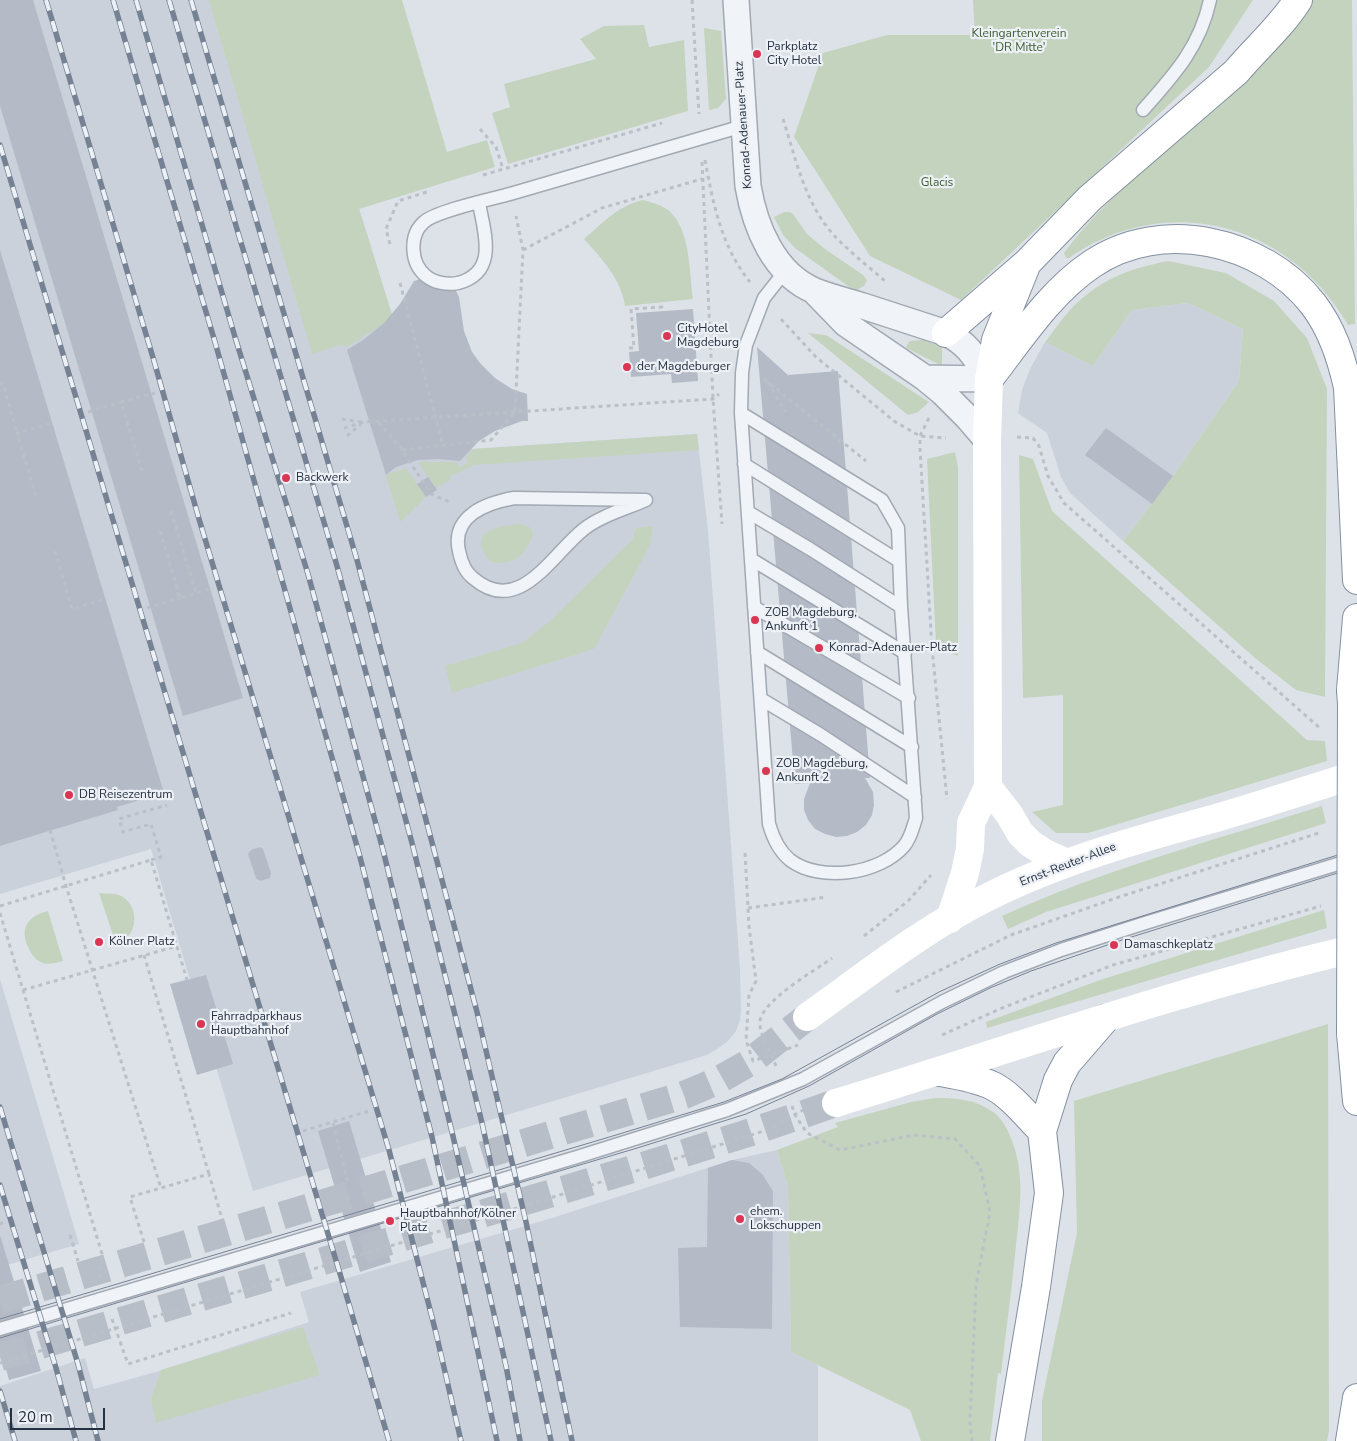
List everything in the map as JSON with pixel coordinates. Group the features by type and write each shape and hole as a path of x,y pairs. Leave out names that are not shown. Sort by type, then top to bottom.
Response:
{"main road":[{"path":"946,333 1028,262 1090,198 1236,72 1252,52 1287,18 1298,0"},
{"path":"989,379 1059,290 1093,263 1114,251 1146,242 1179,239 1214,243 1251,256 1277,271 1307,298 1325,324 1343,364 1348,387 1357,580"},
{"path":"950,919 965,873 970,849 972,822 988,787 987,440 989,379 996,340 1028,262"},
{"path":"1357,618 1351,690 1351,1033 1357,1101"},
{"name":"Ernst-Reuter-Allee","path":"807,1017 906,947 989,896 1067,863 1116,846 1269,802 1357,774"},
{"path":"988,787 1009,814 1020,833 1031,844 1067,863"},
{"path":"836,1103 1288,964 1357,948"},
{"path":"1010,1441 1036,1287 1049,1192 1042,1131 1058,1080 1067,1063 1105,1019"},
{"path":"940,1072 975,1079 993,1087 1006,1096 1042,1131"},
{"path":"1350,1441 1357,1398"}],"street":[{"name":"Konrad-Adenauer-Platz","path":"736,0 748,186 754,215 764,240 786,270 814,291 846,324 925,378 968,418 987,440"},
{"name":"Konrad-Adenauer-Platz","path":"814,291 946,333 958,339 969,348 989,379"},
{"path":"925,378 944,380 989,379"}],"lane":[{"path":"1143,110 1186,60 1202,30 1210,0"},
{"path":"479,202 487,251 482,267 468,278 456,283 443,283 424,275 416,259 414,247 417,231 424,222 433,216 479,202 702,143 743,126"},
{"path":"741,413 882,500 898,528 901,607 916,818 912,832 905,845 888,859 864,869 842,873 808,869 790,860 778,848 769,824 744,464 741,413 742,373 746,345 764,298 786,270"},
{"path":"744,464 899,561"},
{"path":"514,498 646,500 602,518 584,529 530,581 517,590 504,591 478,583 470,576 460,556 458,536 468,518 474,512 494,502 514,498"},
{"path":"748,512 810,548 901,607"},
{"path":"751,559 905,653"},
{"path":"754,607 908,698"},
{"path":"757,652 912,747"},
{"path":"761,699 821,735 914,797"},
{"path":"0,1329 577,1157 727,1110 802,1079 942,1002 1004,972 1061,950 1357,858"}],"path":[{"path":"692,2 702,143 702,179 713,399 722,524"},
{"path":"783,120 808,194 823,221 840,240 892,287"},
{"path":"480,129 496,147 503,166"},
{"path":"702,143 710,190 721,231 737,264 748,279"},
{"path":"524,250 602,208 702,179"},
{"path":"402,450 491,440 515,412 524,250 510,194"},
{"path":"629,348 634,348 631,310 662,307 663,311"},
{"path":"793,333 816,357 894,421 920,436 947,438"},
{"path":"416,344 443,445"},
{"path":"766,380 790,420"},
{"path":"0,384 2,383 36,496"},
{"path":"88,412 155,393"},
{"path":"342,419 379,422 713,399"},
{"path":"121,402 142,471"},
{"path":"344,428 364,422"},
{"path":"347,436 364,422"},
{"path":"379,422 402,450 427,488"},
{"path":"17,433 52,423"},
{"path":"920,436 932,648 948,794 946,804"},
{"path":"1018,437 1033,438 1039,446 1048,476 1064,503 1322,730"},
{"path":"171,511 196,593"},
{"path":"160,531 180,598"},
{"path":"55,551 72,608 105,599"},
{"path":"147,608 213,588"},
{"path":"0,906 161,856 150,824 123,832 119,819 166,805"},
{"path":"50,830 161,1188"},
{"path":"745,852 749,926 756,980 749,996 746,1040 753,1061"},
{"path":"151,860 188,980"},
{"path":"862,937 908,901 932,874"},
{"path":"940,1036 1002,1008 1113,965 1324,905"},
{"path":"0,913 102,1254"},
{"path":"23,990 177,946"},
{"path":"771,1055 759,1024 763,1010 776,996 839,954"},
{"path":"144,955 222,1219"},
{"path":"0,1362 597,1183 767,1130 808,1107"},
{"path":"303,1131 369,1111"},
{"path":"795,1115 807,1133 840,1150 914,1135 955,1139 980,1166 990,1212 976,1285 970,1422 972,1441"},
{"path":"332,1122 348,1183"},
{"path":"144,1242 130,1197 209,1174"},
{"path":"70,1235 78,1261"},
{"path":"114,1328 128,1364 292,1313"}],"shaded area":[{"path":"0,0 402,0 351,182 393,318 471,449 697,434 708,530 740,969 740,1020 736,1031 727,1042 717,1049 707,1055 253,1191 151,849 0,894"},
{"path":"1188,303 1243,329 1239,381 1173,476 1123,541 1070,493 1061,477 1047,433 1018,413 1022,390 1030,369 1045,342 1093,366 1132,310"},
{"path":"0,979 79,1244 0,1267"},
{"path":"777,1150 788,1187 791,1352 818,1365 818,1441 0,1441 0,1386 85,1358 94,1389 156,1372 309,1322 300,1292 552,1218 732,1160"}],"green space":[{"path":"209,0 402,0 447,152 487,140 495,167 359,209 393,318 347,347 340,345 312,354"},
{"name":"Glacis","path":"973,0 1253,0 1209,67 961,300 870,256 794,137 823,53 887,35 975,35"},
{"path":"1310,0 1352,0 1355,324 1348,325 1323,290 1293,262 1260,241 1223,228 1185,222 1146,225 1107,237 1066,258 1064,253 1081,231 1119,192 1249,79 1282,41"},
{"path":"644,25 649,47 684,40 688,111 508,164 492,113 510,107 504,84 596,59 580,39 604,26"},
{"path":"704,28 721,31 726,99 718,108 709,110"},
{"path":"643,200 665,208 674,215 680,225 687,249 693,299 625,306 615,278 584,239 625,206"},
{"path":"784,212 793,214 807,234 863,275 867,280 864,286 857,290 852,289 795,248 783,235 774,217"},
{"path":"1168,261 1226,273 1274,301 1307,338 1327,389 1325,697 1296,690 1255,658 1123,541 1173,476 1239,381 1243,329 1188,303 1132,310 1093,366 1045,342 1075,304 1090,292 1121,274"},
{"path":"808,333 826,335 929,402 918,412 908,415"},
{"path":"923,340 942,347 942,366 906,348 910,341"},
{"path":"697,434 699,450 474,465 449,477 451,480 435,488 418,462 456,462 459,467 468,463 466,457 474,449"},
{"path":"955,452 958,467 958,656 936,646 927,459"},
{"path":"1019,455 1033,459 1052,511 1307,740 1325,741 1327,761 1088,833 1056,833 1032,812 1063,805 1063,695 1023,698"},
{"path":"406,468 426,497 400,522 386,475"},
{"path":"519,524 530,527 533,534 527,548 512,561 506,563 491,562 481,544 482,538 493,529"},
{"path":"653,526 650,545 594,649 452,693 445,666 522,643 550,621 633,539 636,528"},
{"path":"1322,806 1326,823 1046,912 1008,929 1002,916 1041,899 1120,870"},
{"path":"99,893 117,894 124,898 129,902 134,913 132,930 128,936 116,944"},
{"path":"1324,910 1327,928 987,1028 986,1022 1103,979"},
{"path":"48,911 63,961 45,964 34,957 29,949 25,930 30,920"},
{"path":"1328,1024 1329,1431 1327,1441 1042,1441 1042,1400 1077,1233 1074,1101"},
{"path":"935,1098 965,1100 979,1104 993,1112 1006,1128 1018,1162 1020,1193 1018,1224 1001,1374 998,1373 990,1441 921,1441 910,1410 791,1352 788,1187 777,1150 838,1127 835,1123 911,1102"},
{"path":"303,1327 320,1375 156,1423 151,1399 161,1370"}],"building":[{"path":"0,0 33,0 243,698 183,716 0,106"},
{"path":"0,250 164,793 117,807 118,810 0,846"},
{"path":"424,278 455,289 459,297 464,331 472,352 495,378 512,389 527,394 528,421 522,421 495,431 479,441 460,461 418,460 396,467 386,475 347,350 384,323 400,304 414,281"},
{"name":"CityHotel Magdeburg","path":"693,309 698,381 672,383 671,374 631,377 629,352 639,351 636,313"},
{"path":"757,347 788,375 838,371 870,778 865,778 873,792 874,805 872,815 866,825 857,832 847,836 836,837 815,829 808,820 804,810 804,799 810,783 795,784"},
{"path":"1106,428 1173,476 1152,504 1085,455"},
{"path":"428,477 437,490 426,497 417,484"},
{"path":"260,847 263,849 271,873 270,878 260,881 256,878 248,854 251,850"},
{"name":"Fahrradparkhaus Hauptbahnhof","path":"206,975 233,1064 197,1075 170,984"},
{"path":"349,1121 391,1262 360,1272 318,1131"},
{"name":"ehem. Lokschuppen","path":"732,1160 749,1163 762,1174 773,1191 772,1329 680,1327 678,1248 707,1247 708,1168"},
{"path":"0,1235 41,1371 9,1380 0,1348"}],"tunnel":[{"path":"0,1300 684,1095 717,1081 747,1064 807,1017"},
{"path":"0,1357 643,1166 836,1103"}],"tram line":[{"path":"0,1319 724,1102 782,1079 939,992 1000,964 1056,943 1357,849"},
{"path":"0,1338 746,1114 809,1086 937,1014 990,988 1031,971 1125,939 1357,867"}],"railway":[{"path":"46,0 154,361 199,519 389,1150 436,1333 461,1441"},
{"path":"113,0 215,342 360,857 432,1137 497,1441"},
{"path":"136,0 235,337 308,574 383,850 452,1132 506,1366 520,1441"},
{"path":"169,0 337,566 412,843 482,1123 551,1441"},
{"path":"191,0 357,560 477,1012 526,1222 572,1441"},
{"path":"0,145 389,1441"},
{"path":"0,1107 78,1364 98,1441"},
{"path":"0,1185 56,1368 76,1441"},
{"path":"0,1391 15,1441"}],"place":[{"name":"Parkplatz City Hotel","path":"757,54"},
{"name":"CityHotel Magdeburg","path":"667,336"},
{"name":"der Magdeburger","path":"627,367"},
{"name":"Backwerk","path":"286,478"},
{"name":"ZOB Magdeburg, Ankunft 1","path":"755,620"},
{"name":"Konrad-Adenauer-Platz","path":"819,648"},
{"name":"ZOB Magdeburg, Ankunft 2","path":"766,771"},
{"name":"DB Reisezentrum","path":"69,795"},
{"name":"Kölner Platz","path":"99,942"},
{"name":"Damaschkeplatz","path":"1114,945"},
{"name":"Fahrradparkhaus Hauptbahnhof","path":"201,1024"},
{"name":"ehem. Lokschuppen","path":"740,1219"},
{"name":"Hauptbahnhof/Kölner Platz","path":"390,1221"}],"park label":[{"name":"Kleingartenverein 'DR Mitte'","path":"1019,41"}]}
